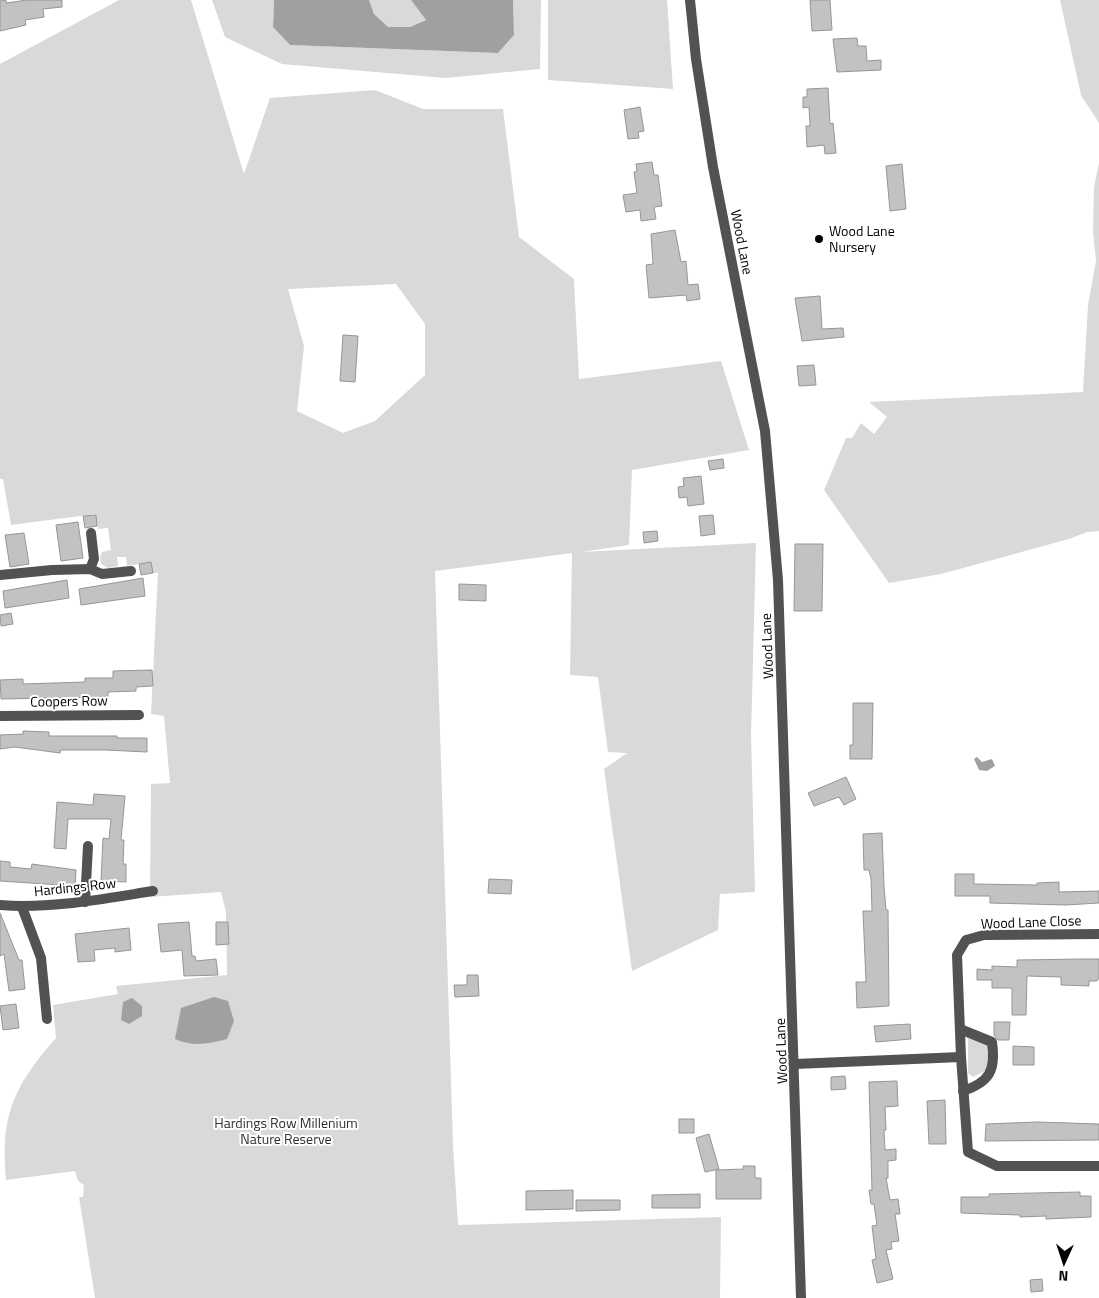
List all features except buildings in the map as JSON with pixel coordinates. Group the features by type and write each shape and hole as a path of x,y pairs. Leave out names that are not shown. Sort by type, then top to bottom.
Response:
{"street":[{"name":"Wood Lane","path":"690,0 696,59 713,167 765,431 778,580 801,1298"},
{"path":"90,533 94,559 90,569"},
{"path":"0,575 90,569 102,574 132,571"},
{"name":"Coopers Row","path":"0,716 139,715"},
{"path":"85,902 88,846"},
{"name":"Hardings Row","path":"0,905 22,907 85,902 153,891"},
{"path":"22,907 41,958 47,1019"},
{"name":"Wood Lane Close","path":"1099,934 984,935 966,940 957,955 960,1057 968,1152 996,1166 1099,1166"},
{"path":"960,1029 992,1042 994,1058 989,1074 981,1085 963,1091"},
{"path":"795,1064 960,1057"}],"green space":[{"name":"Hardings Row Millenium Nature Reserve","path":"119,0 191,0 244,174 270,98 375,90 423,109 503,109 519,237 574,279 579,379 721,361 749,450 632,470 629,545 581,552 756,543 751,735 755,892 720,894 718,930 632,971 604,769 627,753 608,752 598,677 570,675 572,553 435,571 453,1145 458,1225 721,1217 720,1298 95,1298 79,1197 83,1197 84,1185 78,1181 75,1171 6,1180 5,1137 8,1119 20,1087 56,1038 53,1005 118,994 116,986 227,975 226,912 221,892 150,897 151,784 170,783 164,716 151,714 158,573 152,573 150,562 127,566 126,557 117,557 118,566 108,568 101,564 100,557 102,552 111,550 108,528 98,529 95,514 11,525 3,479 0,479 0,64","holes":["396,284 425,324 425,375 375,421 343,433 297,411 304,346 288,289"]},
{"path":"212,0 274,0 273,27 290,45 498,53 514,35 513,0 541,0 540,69 446,78 282,64 225,37"},
{"path":"369,0 411,0 426,20 410,27 387,27 374,14"},
{"path":"548,0 667,0 673,89 548,80"},
{"path":"1060,0 1099,0 1099,123 1081,95"},
{"path":"1099,163 1099,531 1087,532 1069,539 941,574 889,583 824,490 846,438 852,438 861,423 874,434 887,417 869,402 1083,392 1088,305 1096,261 1093,231 1094,187"},
{"path":"972,1035 988,1042 989,1069 973,1077 968,1073 968,1039"}],"shaded area":[{"path":"274,0 369,0 374,14 388,27 410,27 426,20 411,0 513,0 514,35 498,53 290,45 273,27"},
{"path":"977,757 982,762 992,759 995,766 987,771 979,770 974,759"},
{"path":"214,997 228,1001 234,1021 227,1039 201,1044 182,1042 175,1039 181,1008"},
{"path":"132,998 142,1006 142,1016 129,1024 121,1020 123,1002"}],"place":[{"name":"Wood Lane Nursery","path":"819,239"}]}
